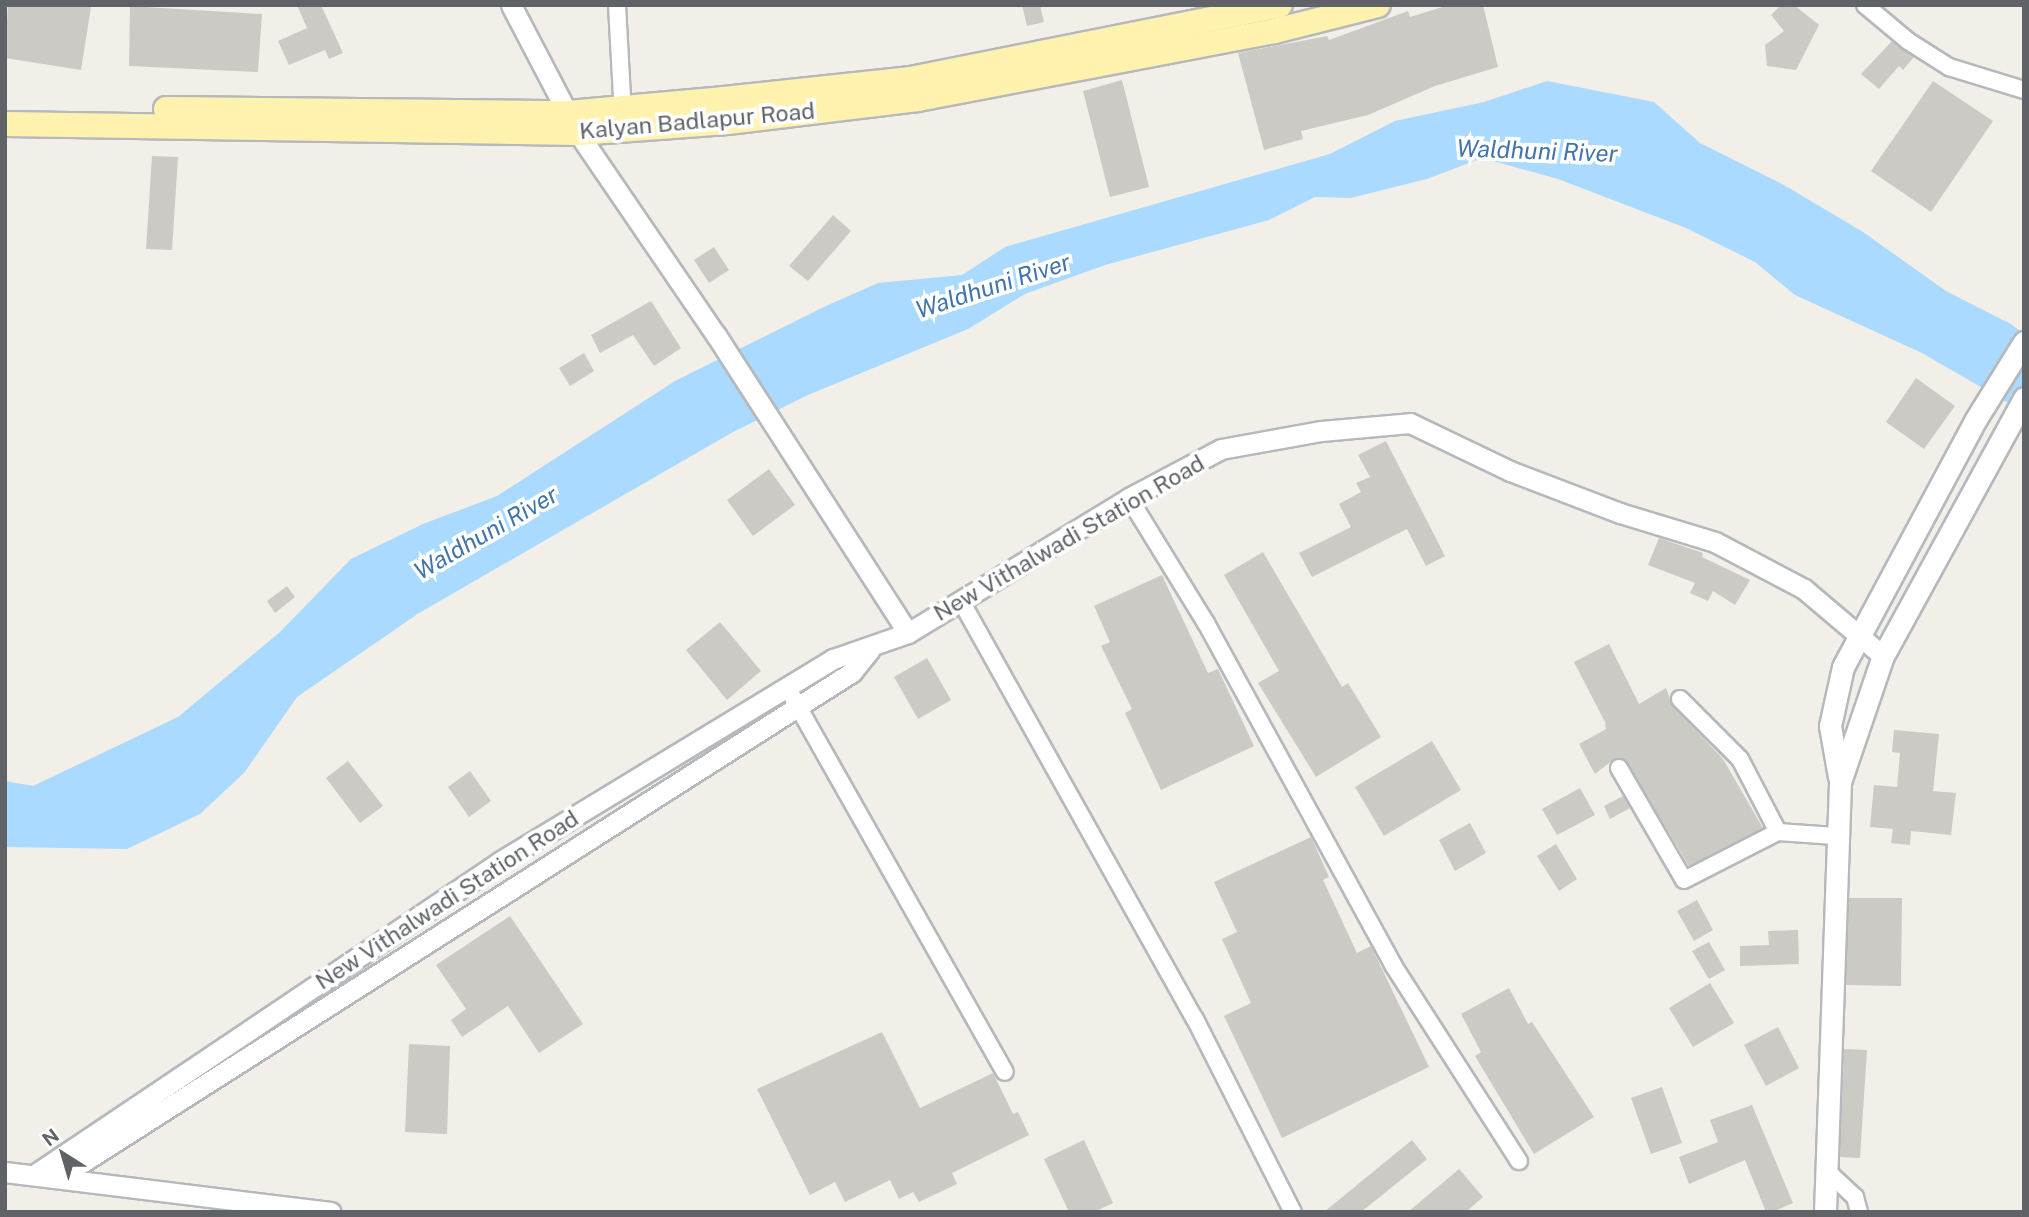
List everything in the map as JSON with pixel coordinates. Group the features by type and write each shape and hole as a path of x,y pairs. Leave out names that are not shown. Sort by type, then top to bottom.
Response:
{"main road":[{"name":"Kalyan Badlapur Road","path":"5,124 573,123 918,99 1275,31 1378,5"},
{"name":"Kalyan Badlapur Road","path":"623,119 911,79 1266,7"},
{"name":"Kalyan Badlapur Road","path":"5,107 573,123"},
{"path":"1840,782 1830,726 1843,667 1857,634 1976,419 2024,342"},
{"path":"1825,1212 1835,836 1840,782 1883,656 2024,398"}],"street":[{"path":"511,5 573,123 716,335 908,633"},
{"path":"617,5 623,119"},
{"path":"1865,5 1908,41 1949,67 2024,90"},
{"path":"1266,7 1275,31"},
{"name":"New Vithalwadi Station Road","path":"37,1173 501,861 833,659 870,650 908,633 1129,498 1222,449 1321,431 1410,423 1510,471 1620,513 1715,542 1804,589 1883,656"},
{"path":"1129,498 1206,624 1393,965 1519,1161"},
{"path":"961,601 1195,1019 1293,1212"},
{"name":"New Vithalwadi Station Road","path":"61,1176 798,704 852,673 870,650"},
{"path":"787,687 1005,1072"},
{"path":"1680,699 1740,758 1778,832"},
{"path":"1619,768 1684,880 1778,832 1835,836"},
{"path":"602,800 617,820"},
{"path":"1826,1170 1855,1197 1859,1212"},
{"path":"5,1172 37,1173 331,1212"}],"water":[{"name":"Waldhuni River","path":"1547,81 1654,102 1700,143 1784,185 1863,232 1946,291 2011,324 2024,334 2024,412 1922,353 1795,295 1755,262 1686,228 1558,179 1482,158 1427,179 1351,198 1315,197 1269,220 1105,265 1025,294 968,329 808,395 733,432 419,613 297,697 244,773 200,814 127,849 5,847 5,781 33,786 178,717 280,632 351,559 423,524 497,496 675,381 878,283 962,275 1005,247 1330,154 1395,121 1484,102"}],"building":[{"path":"8,5 91,7 81,70 5,58"},
{"path":"297,5 321,5 343,53 329,59 325,50 289,65 278,41 307,28"},
{"path":"1022,5 1040,5 1044,22 1027,26"},
{"path":"1449,5 1483,5 1498,67 1435,86 1368,115 1301,131 1303,139 1264,150 1238,53 1327,36 1329,40 1408,11 1410,17"},
{"path":"1781,5 1794,5 1819,25 1796,70 1767,66 1765,45 1784,31 1771,15"},
{"path":"130,6 262,14 258,72 129,66"},
{"path":"1892,41 1914,57 1903,70 1899,66 1879,89 1861,74"},
{"path":"1122,80 1149,187 1110,197 1083,91"},
{"path":"1933,81 1993,121 1931,212 1871,171"},
{"path":"152,156 178,157 172,250 146,249"},
{"path":"833,215 851,231 808,281 789,266"},
{"path":"714,247 729,270 709,283 694,260"},
{"path":"651,301 681,348 654,366 633,335 600,353 591,335"},
{"path":"584,353 594,371 570,386 559,368"},
{"path":"1916,378 1955,406 1924,449 1886,422"},
{"path":"1386,441 1445,556 1426,566 1407,529 1312,577 1299,553 1351,527 1339,504 1361,492 1356,483 1370,477 1358,455"},
{"path":"769,469 795,505 753,536 727,500"},
{"path":"1659,538 1703,553 1702,557 1750,580 1735,605 1713,591 1708,601 1690,593 1695,583 1648,565"},
{"path":"1263,552 1342,687 1348,683 1381,737 1316,777 1258,683 1279,671 1224,575"},
{"path":"1162,575 1208,673 1218,669 1254,746 1161,790 1125,713 1132,709 1101,646 1110,642 1094,606"},
{"path":"287,586 295,597 275,613 267,601"},
{"path":"720,622 761,671 727,700 686,650"},
{"path":"1609,644 1639,704 1666,688 1673,706 1723,759 1763,828 1689,866 1625,759 1614,759 1595,774 1579,744 1606,729 1605,722 1574,662"},
{"path":"927,658 951,700 918,719 894,677"},
{"path":"1894,730 1939,734 1933,791 1956,793 1951,835 1911,831 1910,845 1891,843 1893,829 1870,827 1874,785 1897,787 1900,753 1892,752"},
{"path":"1432,741 1461,790 1384,836 1355,787"},
{"path":"348,761 383,806 360,823 326,778"},
{"path":"470,771 491,801 469,817 448,787"},
{"path":"1580,788 1595,815 1557,835 1542,809"},
{"path":"1623,796 1630,808 1610,819 1604,806"},
{"path":"1470,823 1486,853 1455,871 1439,840"},
{"path":"1311,837 1329,877 1323,880 1357,953 1371,946 1429,1067 1282,1138 1224,1016 1251,1003 1222,939 1237,932 1214,882"},
{"path":"1556,844 1577,879 1559,891 1537,856"},
{"path":"1849,898 1902,898 1901,986 1846,985"},
{"path":"1697,900 1713,930 1694,941 1677,911"},
{"path":"510,916 583,1024 539,1053 508,1006 462,1037 451,1020 466,1009 436,965"},
{"path":"1798,930 1799,964 1740,966 1740,946 1769,945 1768,931"},
{"path":"1709,942 1725,970 1709,979 1692,951"},
{"path":"1710,983 1734,1023 1693,1047 1669,1008"},
{"path":"1509,988 1528,1024 1532,1022 1594,1117 1534,1154 1475,1056 1481,1052 1461,1014"},
{"path":"1778,1027 1799,1068 1766,1086 1744,1045"},
{"path":"882,1032 920,1108 993,1073 1013,1114 1018,1112 1029,1135 952,1173 957,1184 919,1202 913,1192 899,1199 890,1180 845,1202 835,1182 810,1195 757,1089"},
{"path":"409,1044 450,1046 447,1134 405,1132"},
{"path":"1844,1049 1867,1050 1860,1158 1840,1157"},
{"path":"1662,1087 1682,1143 1651,1154 1631,1098"},
{"path":"1752,1105 1793,1203 1772,1212 1766,1212 1745,1160 1689,1184 1679,1157 1718,1142 1710,1120"},
{"path":"1084,1140 1113,1203 1094,1212 1069,1212 1044,1159"},
{"path":"1412,1140 1427,1159 1361,1212 1324,1212"},
{"path":"1459,1169 1483,1197 1466,1212 1408,1212"}]}
